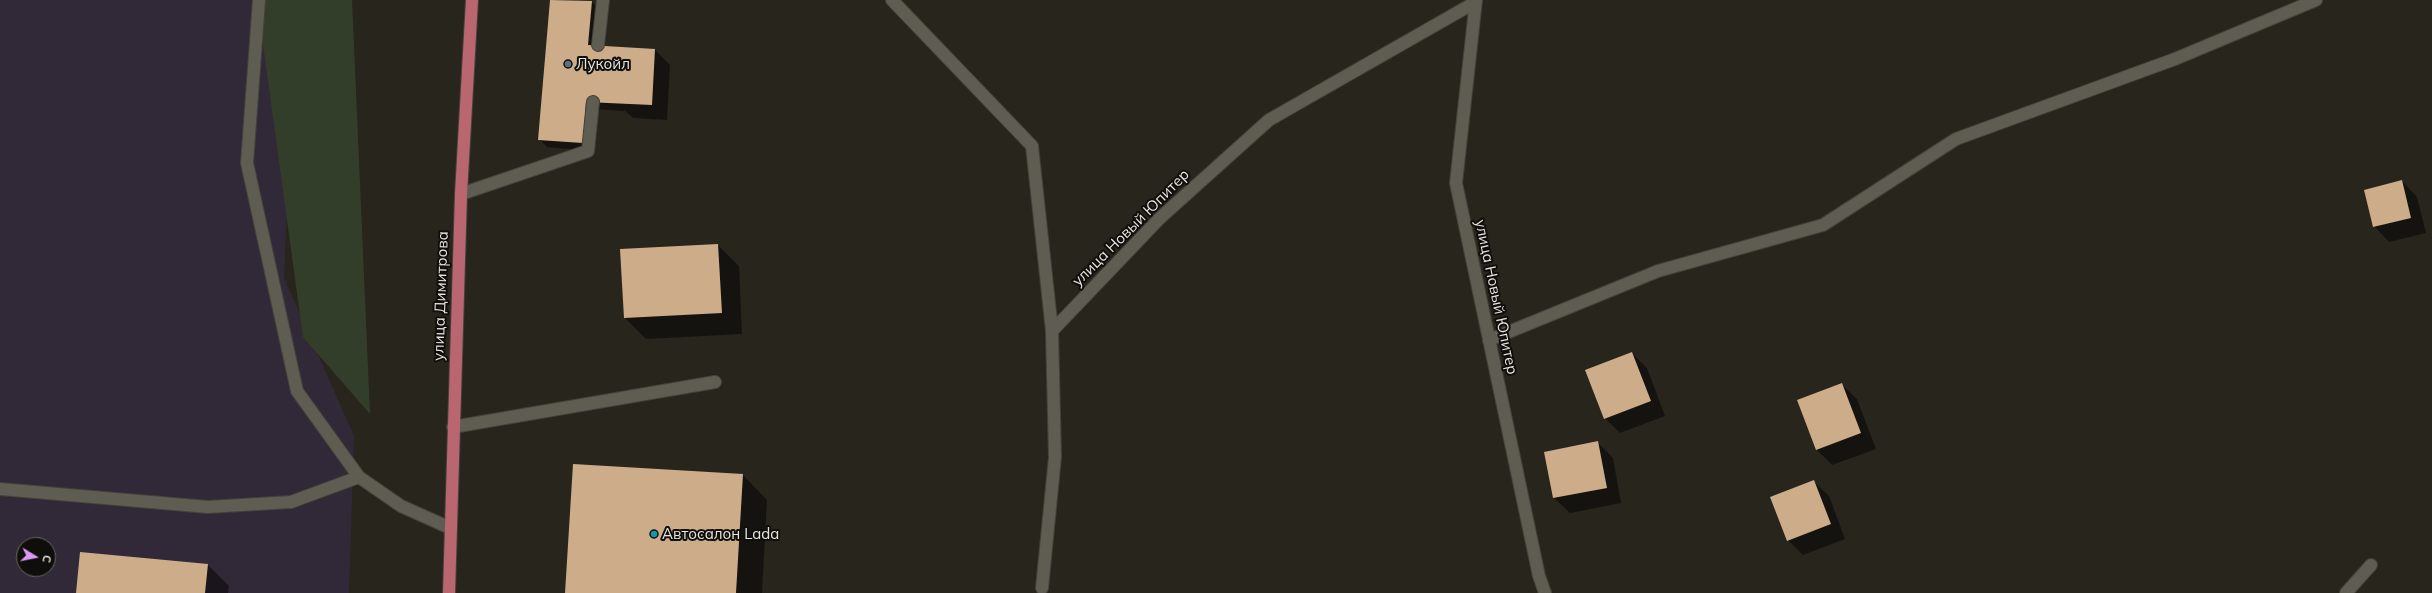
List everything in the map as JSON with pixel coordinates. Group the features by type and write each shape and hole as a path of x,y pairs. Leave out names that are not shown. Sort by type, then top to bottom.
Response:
{"main road":[{"name":"улица Димитрова","path":"449,593 461,194 472,0"}],"street":[{"path":"259,0 247,163 297,392 359,477 401,506 450,528"},
{"path":"598,45 603,0"},
{"path":"892,0 1032,146 1052,331 1055,458 1040,592"},
{"path":"1489,340 1658,271 1823,225 1956,139 2175,59 2316,0"},
{"name":"улица Новый Юпитер","path":"1052,331 1160,218 1269,120 1475,2"},
{"name":"улица Новый Юпитер","path":"1475,2 1456,183 1539,576 1545,593"},
{"path":"461,194 588,151 593,102"},
{"path":"453,426 715,382"},
{"path":"0,489 208,507 291,502 359,477"},
{"path":"2346,593 2371,565"}],"shaded area":[{"path":"0,0 296,0 284,278 354,436 349,593 0,593"}],"green space":[{"path":"257,0 352,0 370,414 303,337"}],"building":[{"path":"550,0 592,1 588,45 655,49 652,105 586,102 583,143 538,140"},
{"path":"2402,180 2411,218 2373,227 2364,190"},
{"path":"718,244 722,313 624,318 620,249"},
{"path":"1632,352 1651,401 1604,419 1585,370"},
{"path":"1842,383 1861,433 1816,450 1797,400"},
{"path":"1598,441 1607,488 1553,498 1544,452"},
{"name":"Автосалон Lada","path":"573,464 743,474 736,593 565,593"},
{"path":"1814,480 1831,524 1787,541 1770,497"},
{"path":"80,552 208,564 205,593 76,593"}],"place":[{"name":"Лукойл","path":"568,64"},
{"name":"Автосалон Lada","path":"654,534"}]}
